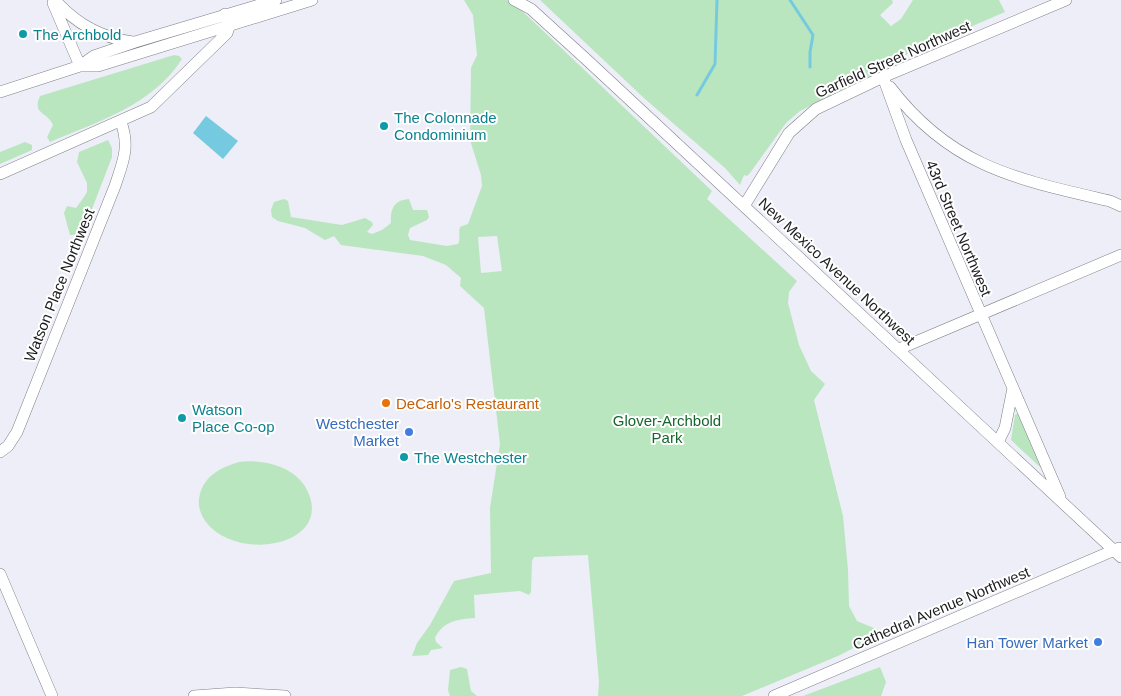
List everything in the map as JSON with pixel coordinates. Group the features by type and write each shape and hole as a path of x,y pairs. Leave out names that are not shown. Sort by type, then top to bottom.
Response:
{"street":[{"path":"53,0 69,15 94,31 114,38 135,42"},
{"path":"53,0 80,66"},
{"path":"0,92 80,66 94,56 135,42 276,0"},
{"path":"80,66 98,66 312,0"},
{"name":"New Mexico Avenue Northwest","path":"514,0 529,4 998,442 1119,551"},
{"name":"Garfield Street Northwest","path":"744,206 782,142 797,124 829,101 1066,0"},
{"path":"0,174 141,113 160,100 223,38 229,27 225,14"},
{"path":"883,77 923,126 971,160 1000,172 1110,201 1121,206"},
{"name":"43rd Street Northwest","path":"883,77 906,140 1061,500"},
{"name":"Watson Place Northwest","path":"0,452 12,442 17,432 115,186 126,152 126,137 121,122"},
{"path":"899,349 1120,257"},
{"path":"998,442 1006,428 1013,388"},
{"name":"Cathedral Avenue Northwest","path":"774,696 1119,551"},
{"path":"0,574 52,696"},
{"path":"194,696 235,693 285,696"}],"green space":[{"name":"Glover-Archbold Park","path":"464,0 507,0 518,7 712,191 707,199 797,281 789,292 788,303 799,345 811,371 825,384 814,400 843,516 849,606 857,621 881,631 879,635 838,656 742,696 598,696 599,682 588,555 534,557 532,561 531,592 529,595 520,591 474,595 475,618 457,620 447,624 438,632 435,638 436,642 443,648 431,650 428,655 412,656 417,643 430,625 454,581 491,573 490,508 500,444 484,308 460,286 461,278 446,265 423,256 341,245 334,236 325,240 305,228 278,221 272,217 271,210 274,202 284,199 288,201 291,217 342,225 365,218 372,222 373,225 367,232 372,234 382,230 391,223 391,213 396,203 409,199 413,210 427,210 429,217 427,220 410,228 408,235 410,240 447,246 458,244 460,227 468,224 482,186 481,175 470,140 471,68 477,55 473,15","holes":["497,236 502,271 481,273 478,237"]},
{"path":"540,0 892,0 893,3 880,15 891,26 901,19 913,0 999,0 1005,12 898,58 896,63 800,111 786,123 750,173 747,176 744,175 740,185 725,168 645,99"},
{"path":"174,55 182,59 156,89 105,119 50,142 47,137 53,125 39,110 38,102 40,96"},
{"path":"108,140 112,148 112,157 82,235 70,235 64,213 67,206 76,208 87,192 87,183 77,162 79,152"},
{"path":"25,142 32,145 32,150 0,164 0,152"},
{"path":"1018,413 1042,466 1040,467 1011,440 1015,415"},
{"path":"239,462 267,463 286,469 301,480 306,488 312,508 308,523 296,535 280,542 260,545 239,542 221,535 206,522 199,505 202,487 215,473 226,466"},
{"path":"461,667 467,669 471,691 477,696 450,696 448,690 450,670"},
{"path":"880,667 886,682 881,696 803,696"}],"water":[{"path":"206,116 238,141 223,159 193,133"}],"waterway":[{"path":"697,95 715,64 717,0"},
{"path":"790,0 813,35 810,67"}],"place":[{"name":"The Archbold","path":"23,34"},
{"name":"The Colonnade Condominium","path":"384,126"},
{"name":"DeCarlo's Restaurant","path":"386,403"},
{"name":"Watson Place Co-op","path":"182,418"},
{"name":"Westchester Market","path":"409,432"},
{"name":"The Westchester","path":"404,457"},
{"name":"Han Tower Market","path":"1098,642"}]}
